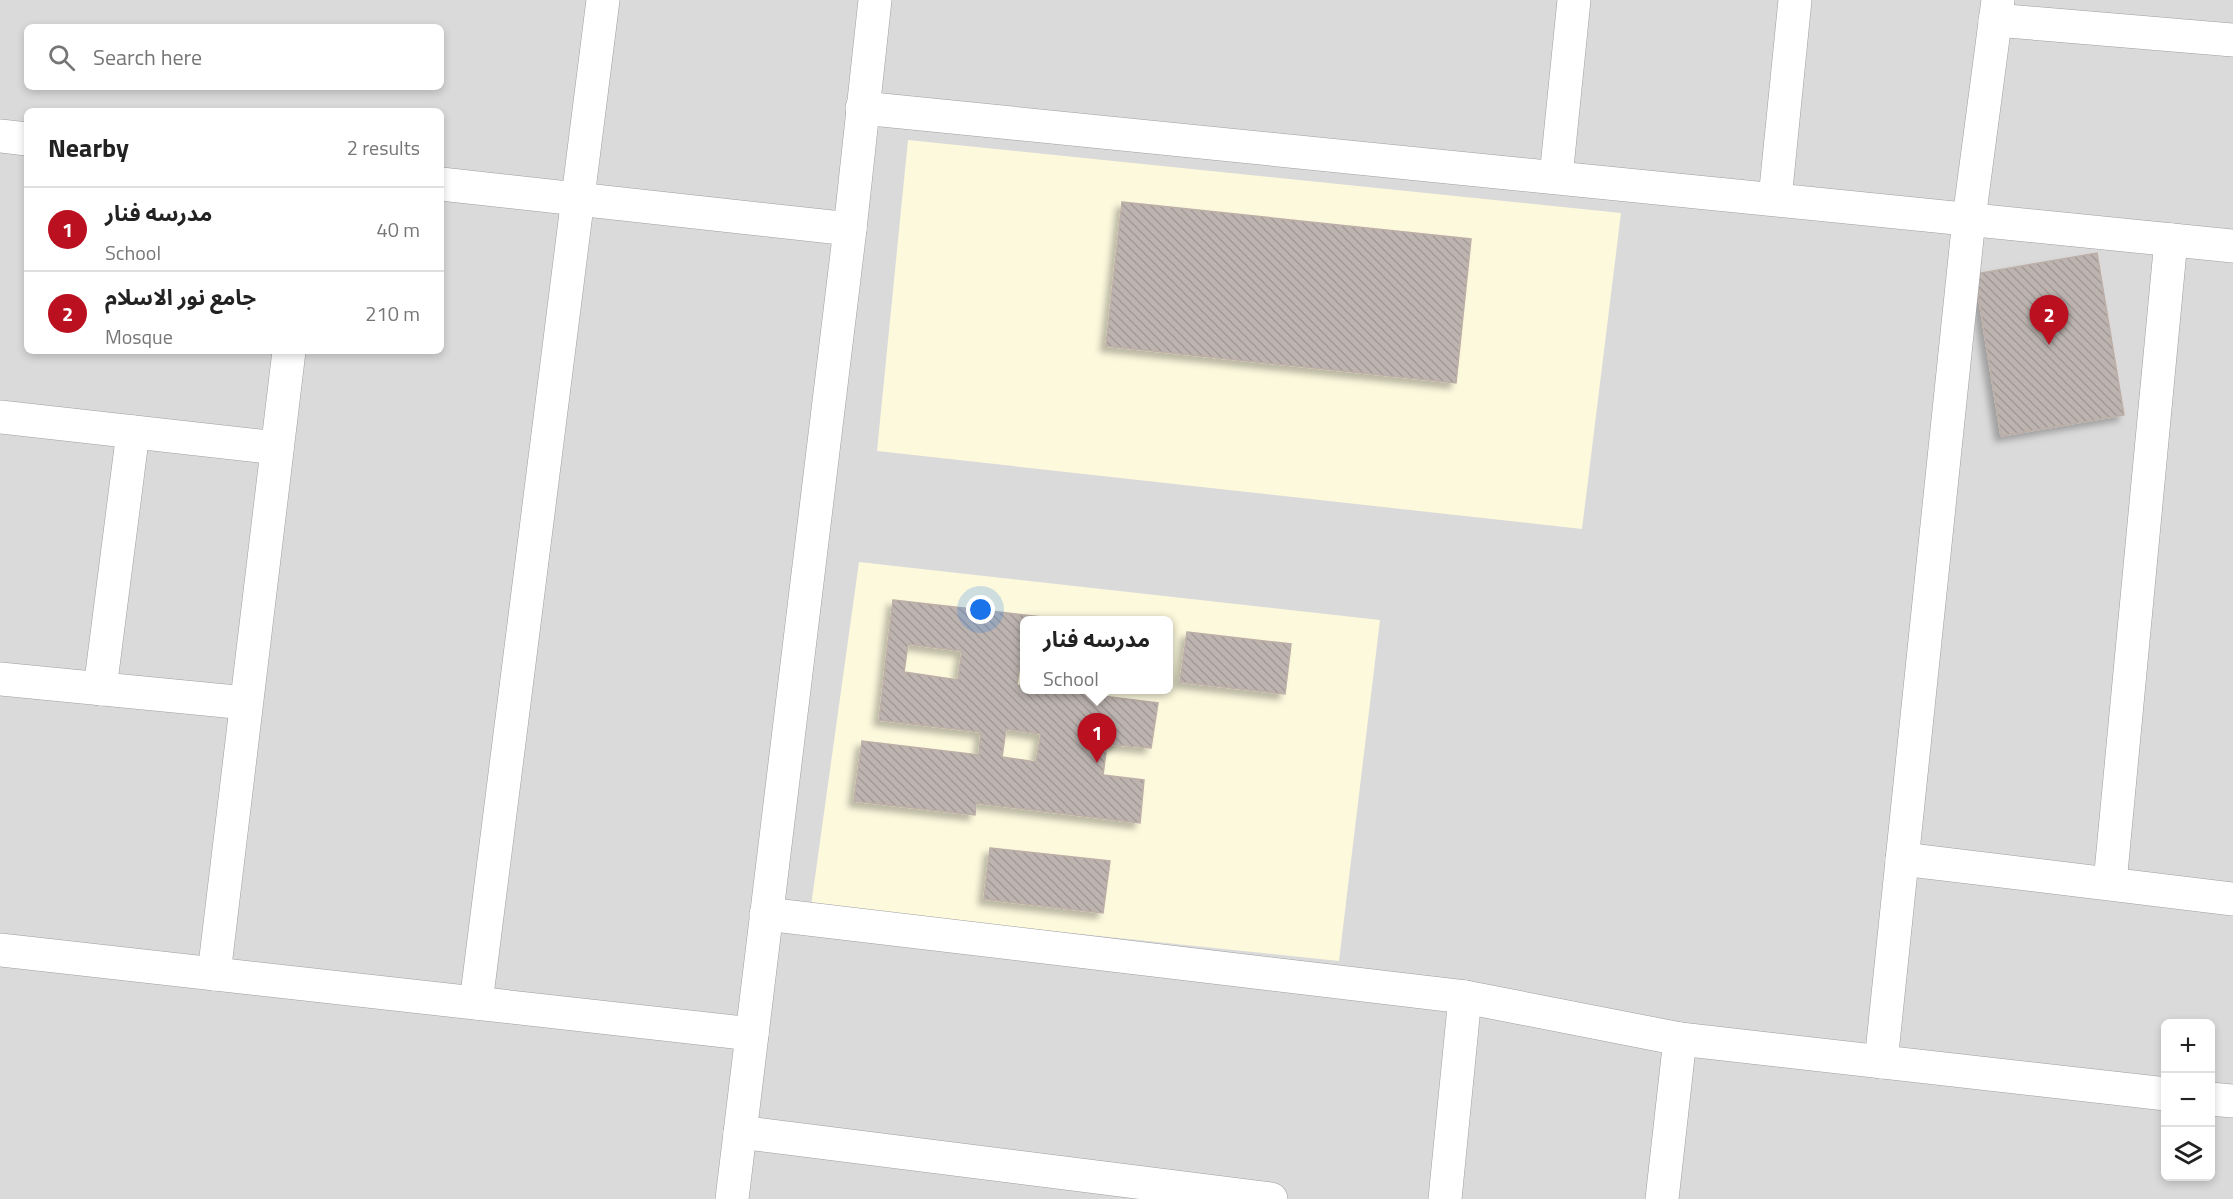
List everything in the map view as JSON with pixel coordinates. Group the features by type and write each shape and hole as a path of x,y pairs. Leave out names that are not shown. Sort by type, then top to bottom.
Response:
{"street":[{"path":"476,1003 603,0"},
{"path":"732,1199 850,229 875,0"},
{"path":"1556,177 1574,0"},
{"path":"1775,199 1795,0"},
{"path":"1881,1062 1969,219 1996,10 2233,40"},
{"path":"862,108 2233,246"},
{"path":"0,136 24,139"},
{"path":"444,184 850,229"},
{"path":"2110,883 2171,240"},
{"path":"214,974 289,354"},
{"path":"0,417 277,448"},
{"path":"100,689 133,432"},
{"path":"0,679 246,703"},
{"path":"1902,859 2233,899"},
{"path":"766,914 1465,997 1680,1039 2161,1093"},
{"path":"0,950 752,1034"},
{"path":"1445,1199 1465,997"},
{"path":"1662,1199 1680,1039"},
{"path":"2215,1099 2233,1101"},
{"path":"740,1132 1272,1199"}],"shaded area":[{"path":"0,0 2233,0 2233,1199 0,1199"},
{"path":"908,140 1621,213 1582,529 877,451"},
{"path":"859,562 1380,620 1339,961 811,906"}],"building":[{"path":"1122,202 1471,239 1456,383 1106,346"},
{"path":"2097,253 2124,415 2001,436 1975,274"},
{"path":"893,600 1034,616 1020,616 1020,665 1017,685 1020,685 1020,694 1086,694 1158,703 1151,748 1107,744 1103,775 1144,780 1140,823 976,803 975,815 854,801 862,741 979,755 981,732 879,720","holes":["908,644 962,651 958,680 904,672","1006,729 1041,734 1036,762 1002,757"]},
{"path":"1187,632 1291,644 1285,694 1180,682"},
{"path":"990,848 1110,861 1103,913 984,899"}],"place":[{"name":"جامع نور الاسلام","path":"2049,345"},
{"name":"مدرسه فنار","path":"1097,763"}]}
